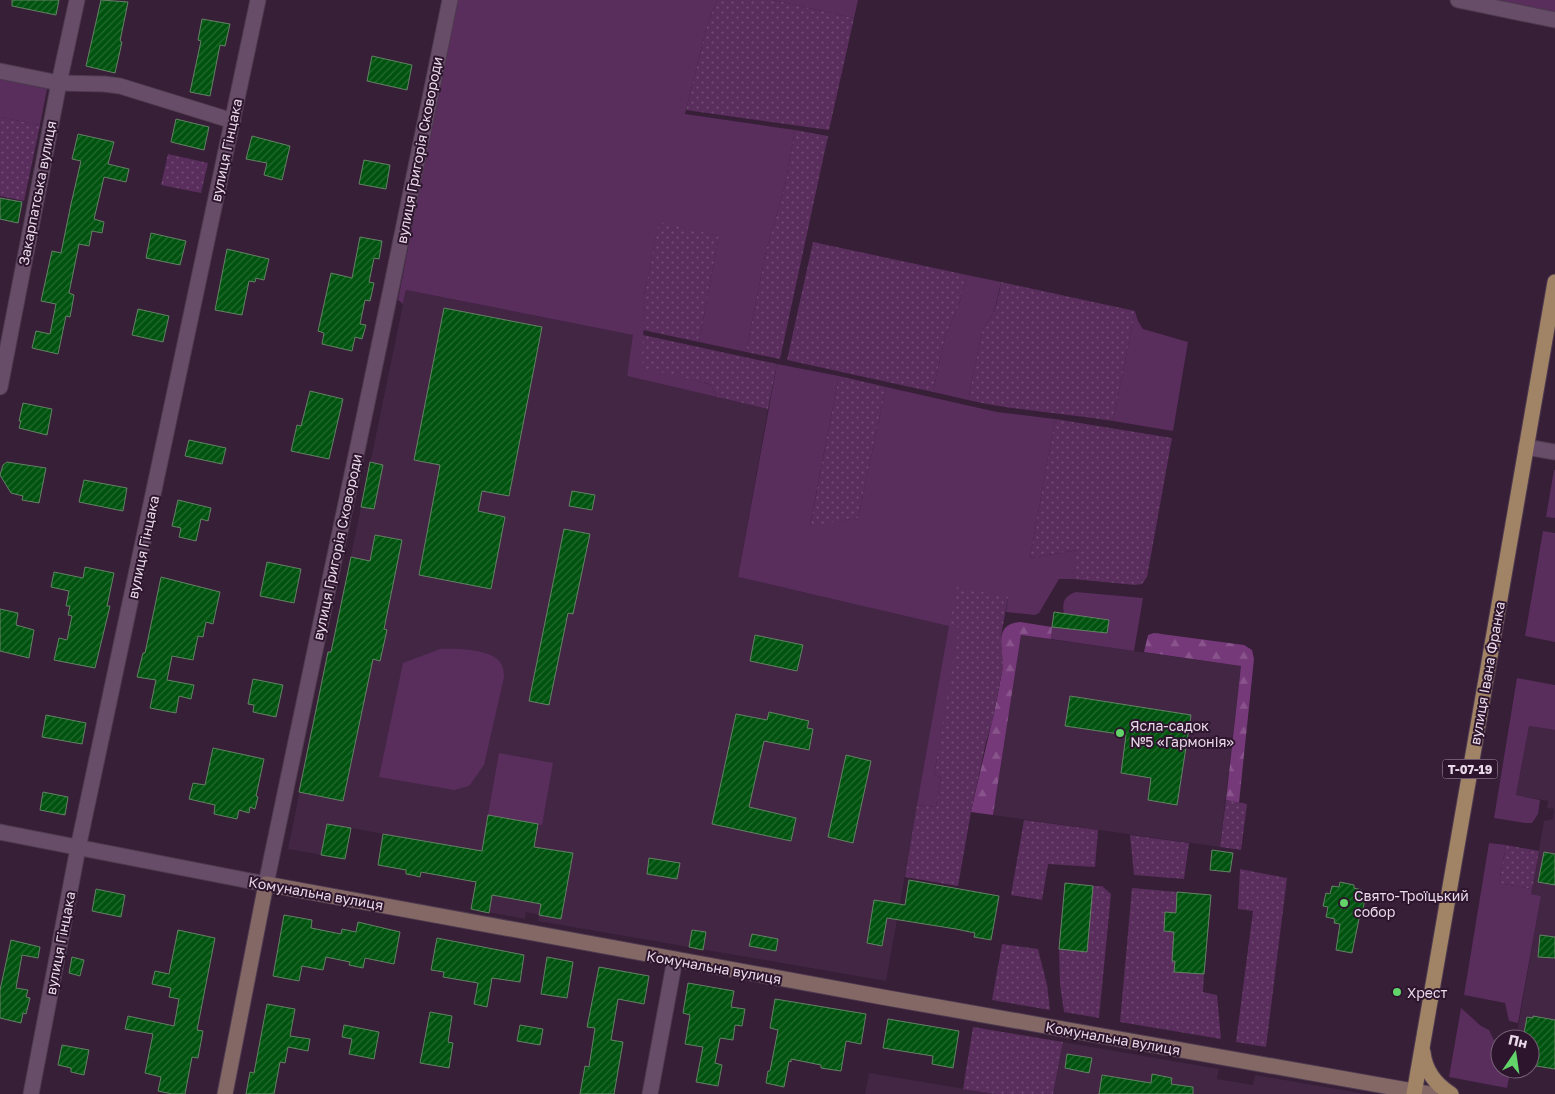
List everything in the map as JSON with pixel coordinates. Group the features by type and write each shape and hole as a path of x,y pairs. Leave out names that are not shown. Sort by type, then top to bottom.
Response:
{"main road":[{"name":"вулиця Івана Франка","path":"1414,1092 1555,282"},
{"name":"Комунальна вулиця","path":"266,884 675,960 1430,1094"},
{"name":"вулиця Григорія Сковороди","path":"224,1094 266,884"},
{"path":"1422,1044 1425,1065 1430,1075 1451,1094"}],"street":[{"name":"Закарпатська вулиця","path":"0,387 76,0"},
{"name":"вулиця Гінцака","path":"31,1094 78,848 258,0"},
{"name":"вулиця Григорія Сковороди","path":"266,884 450,0"},
{"path":"1458,0 1555,20"},
{"path":"0,71 59,83 120,86 233,121"},
{"path":"1526,446 1555,452"},
{"name":"Комунальна вулиця","path":"0,832 266,884"},
{"path":"650,1094 675,960"}],"shaded area":[{"path":"456,0 717,0 707,26 685,114 795,130 785,186 766,251 746,352 699,342 719,236 659,223 644,295 643,364 711,385 717,397 627,376 633,335 406,290 403,304 398,300"},
{"path":"717,0 773,0 854,18 829,130 686,110 707,26"},
{"path":"773,0 858,0 854,18"},
{"path":"1490,0 1555,0 1555,14"},
{"path":"0,79 47,89 40,125 0,117"},
{"path":"0,117 40,125 24,201 0,196"},
{"path":"795,130 828,136 780,359 746,352 766,251 785,186"},
{"path":"168,154 208,163 201,193 161,185"},
{"path":"659,222 719,236 699,342 643,330 644,295"},
{"path":"813,242 967,275 959,305 946,334 933,392 787,360"},
{"path":"967,275 1001,282 991,317 983,327 968,400 933,392 946,334 959,305"},
{"path":"1001,282 1135,311 1113,421 1004,407 968,400 983,327 994,312"},
{"path":"406,290 634,335 627,376 768,409 738,577 950,625 886,981 538,921 539,915 526,912 525,919 471,909 476,882 421,872 420,877 406,874 406,870 378,865 383,834 351,828 345,859 288,849 328,652 331,652"},
{"path":"1135,311 1143,329 1188,342 1173,431 1113,421"},
{"path":"643,335 777,364 768,409 717,397 711,385 706,383 644,368 642,360"},
{"path":"777,364 839,376 810,525 858,518 886,387 997,412 1055,419 1030,558 1078,550 1073,579 1059,579 1039,613 1035,615 1006,612 1008,597 960,628 934,775 941,777 936,807 917,805 949,626 738,577"},
{"path":"839,376 886,387 858,518 810,526"},
{"path":"1055,419 1172,438 1147,577 1142,584 1135,585 1073,579 1077,550 1030,558"},
{"path":"1555,470 1555,518 1546,517"},
{"path":"1543,531 1555,533 1555,642 1525,636"},
{"path":"956,587 1008,597 1001,636 1003,666 993,719 986,742 971,812 958,886 905,877 917,805 936,807 941,777 934,775 959,628 950,625"},
{"path":"1076,592 1143,598 1134,651 1051,639 1052,627 1107,633 1109,620 1064,614 1063,606 1066,598"},
{"name":"Ясла-садок №5 «Гармонія»","path":"1021,635 1241,666 1220,847 993,815"},
{"path":"440,649 463,649 489,654 502,665 504,677 484,765 469,786 454,790 379,777 403,663"},
{"path":"1517,678 1555,685 1555,730 1529,726 1516,795 1540,800 1538,814 1532,823 1494,818"},
{"path":"1529,726 1555,730 1555,1069 1540,1051 1540,1029 1518,1029 1541,896 1531,894 1544,821 1553,819 1554,809 1547,808 1548,801 1516,795"},
{"path":"499,753 553,763 542,825 488,815"},
{"path":"1226,800 1247,804 1241,850 1220,847"},
{"path":"1024,820 1098,830 1095,867 1048,864 1042,900 1011,895"},
{"path":"1130,835 1189,843 1184,879 1134,875"},
{"path":"1489,843 1506,845 1499,883 1532,889 1531,894 1541,896 1518,1023 1509,1021 1505,1003 1464,995"},
{"path":"1506,845 1539,851 1532,889 1499,883"},
{"path":"1240,869 1287,878 1266,1047 1236,1042 1253,911 1238,909"},
{"path":"1093,886 1102,886 1111,894 1099,1018 1064,1012 1060,985 1059,949 1087,952"},
{"path":"1132,888 1177,892 1176,913 1165,912 1164,931 1174,932 1172,961 1175,961 1174,971 1204,974 1203,992 1217,995 1221,1039 1120,1022"},
{"path":"1002,944 1038,949 1047,985 1050,1010 992,1000"},
{"path":"1461,1008 1490,1032 1490,1079 1509,1079 1507,1088 1449,1077"},
{"path":"973,1027 1063,1042 1053,1094 995,1094 963,1089"},
{"path":"1063,1042 1219,1069 1217,1079 1253,1085 1255,1075 1366,1094 1053,1094"},
{"path":"869,1073 995,1094 865,1094"}],"green space":[{"path":"1020,622 1052,627 1051,639 1021,635 993,815 971,812 1002,672 1002,634 1009,625"},
{"path":"1154,633 1244,645 1252,650 1254,659 1239,803 1226,800 1241,666 1144,652 1148,635"}],"building":[{"path":"12,0 59,0 56,15 12,6"},
{"path":"101,0 128,2 115,73 86,66"},
{"path":"202,19 230,24 225,46 220,45 210,96 190,92 201,41 198,40"},
{"path":"372,56 412,65 407,90 367,81"},
{"path":"176,119 209,127 204,150 171,142"},
{"path":"78,134 114,142 108,164 129,169 126,182 104,177 94,219 104,222 102,233 92,231 89,246 79,244 69,293 74,295 70,317 66,316 58,354 32,348 36,331 50,334 56,304 41,301 52,251 61,253 81,161 72,159"},
{"path":"252,136 290,146 282,180 264,175 267,163 246,159"},
{"path":"364,160 390,165 386,189 359,184"},
{"path":"0,198 22,202 18,223 0,219"},
{"path":"151,233 186,241 180,265 146,258"},
{"path":"360,237 382,241 379,259 374,258 369,282 374,283 370,301 365,300 360,324 366,325 362,339 355,337 352,351 322,344 324,333 318,331 331,273 352,278"},
{"path":"227,249 269,259 264,280 256,278 255,282 249,281 242,315 215,310"},
{"path":"444,308 542,327 509,496 482,491 478,511 505,517 491,589 419,575 440,465 414,460"},
{"path":"138,309 169,316 163,342 132,335"},
{"path":"310,391 343,399 329,459 291,451 297,425 301,426"},
{"path":"23,403 52,409 47,435 19,428"},
{"path":"189,440 226,448 222,464 185,456"},
{"path":"7,462 46,468 39,503 22,500 23,496 11,493 0,475 3,465"},
{"path":"370,462 383,465 374,509 361,507"},
{"path":"84,480 127,488 123,511 79,502"},
{"path":"572,491 595,495 592,510 569,506"},
{"path":"178,500 211,508 208,521 201,519 196,541 179,537 181,528 172,526"},
{"path":"564,529 590,534 573,614 568,613 549,705 529,701"},
{"path":"375,535 402,540 384,629 387,630 380,661 373,659 343,801 299,792 328,652 331,652 351,557 370,561"},
{"path":"267,562 301,569 294,603 260,596"},
{"path":"85,567 114,573 107,606 110,606 95,668 54,660 59,638 67,640 72,616 68,615 70,606 66,606 69,591 51,587 54,572 83,578"},
{"path":"161,577 220,592 213,624 206,622 203,637 198,636 193,660 172,656 167,680 194,685 191,699 179,696 176,713 150,708 156,680 137,677 143,653 145,653"},
{"path":"0,609 18,613 16,625 34,630 29,658 0,651"},
{"path":"1054,612 1109,620 1107,633 1052,627"},
{"path":"755,635 803,645 797,671 750,661"},
{"path":"253,679 283,685 276,717 253,712 254,705 248,704"},
{"path":"1070,696 1191,715 1177,805 1148,800 1151,778 1121,773 1126,735 1065,726"},
{"path":"769,712 809,721 807,728 813,729 809,750 764,741 749,807 796,818 791,841 712,824 736,714 767,720"},
{"path":"46,715 86,723 82,744 42,737"},
{"path":"213,748 264,759 255,809 250,807 249,813 239,810 237,819 214,814 215,805 189,799 193,783 205,785"},
{"path":"846,755 871,761 853,843 828,837"},
{"path":"43,792 68,797 65,815 40,810"},
{"path":"488,815 538,824 534,847 573,853 561,919 539,915 541,904 492,895 489,913 471,909 476,882 421,872 420,877 406,874 406,870 378,865 383,834 482,851"},
{"path":"327,824 351,828 345,859 321,855"},
{"path":"1212,850 1233,853 1230,872 1210,870"},
{"path":"1544,852 1555,854 1555,885 1538,882"},
{"path":"649,858 680,863 677,879 647,874"},
{"path":"909,880 999,896 991,940 974,937 975,933 887,918 882,946 867,943 874,900 905,905"},
{"name":"Свято-Троїцький собор","path":"1340,882 1354,885 1354,888 1362,890 1360,899 1365,899 1352,953 1336,950 1340,924 1334,923 1335,919 1326,917 1328,907 1323,906 1326,893 1330,894 1332,886 1339,887"},
{"path":"1065,883 1093,886 1087,952 1059,949"},
{"path":"96,889 125,895 121,917 92,911"},
{"path":"1177,892 1211,895 1204,974 1174,972 1175,961 1172,961 1174,932 1164,931 1165,912 1176,913"},
{"path":"284,915 312,920 311,928 341,934 342,929 356,932 358,922 400,932 394,964 365,958 363,968 349,965 350,962 326,957 323,970 302,966 299,981 273,976"},
{"path":"178,930 215,938 197,1030 203,1031 198,1058 192,1057 185,1094 158,1091 161,1077 145,1073 153,1034 125,1029 128,1016 174,1026 179,999 169,997 171,988 152,984 155,971 169,974"},
{"path":"692,930 706,932 703,950 689,947"},
{"path":"752,934 778,939 776,951 749,946"},
{"path":"1540,935 1555,937 1555,958 1538,957"},
{"path":"437,938 524,955 520,982 492,978 487,1007 474,1004 478,983 443,977 444,972 431,970"},
{"path":"11,940 40,947 38,958 22,955 16,988 28,990 26,997 30,998 26,1014 23,1013 21,1023 0,1018 0,990"},
{"path":"72,957 84,960 80,976 69,973"},
{"path":"547,957 573,962 567,998 541,994"},
{"path":"599,967 649,976 644,1004 618,999 611,1040 623,1042 614,1094 580,1094 585,1066 589,1067 595,1028 587,1027"},
{"path":"688,983 734,991 731,1007 745,1009 742,1026 735,1025 733,1040 720,1038 715,1063 722,1065 718,1086 696,1082 703,1047 685,1044 690,1015 683,1013"},
{"path":"775,999 866,1014 861,1044 846,1041 841,1071 821,1068 821,1065 791,1059 784,1087 766,1083 778,1030 770,1028"},
{"path":"267,1004 295,1009 290,1036 310,1039 308,1051 288,1047 285,1063 280,1062 274,1094 246,1094 250,1072 254,1073"},
{"path":"430,1012 452,1016 448,1042 453,1043 449,1068 420,1063"},
{"path":"1533,1016 1555,1020 1555,1069 1540,1067 1540,1029 1525,1029 1527,1017 1533,1018"},
{"path":"888,1019 959,1031 953,1068 932,1064 933,1056 883,1048"},
{"path":"344,1025 379,1032 374,1059 349,1054 352,1039 342,1037"},
{"path":"520,1025 543,1029 540,1045 517,1041"},
{"path":"62,1045 89,1050 84,1075 71,1072 71,1068 58,1065"},
{"path":"1067,1054 1092,1058 1089,1073 1065,1068"},
{"path":"1152,1074 1172,1078 1171,1084 1193,1087 1193,1094 1099,1094 1102,1075 1151,1083"}],"place":[{"name":"Ясла-садок №5 «Гармонія»","path":"1120,733"},
{"name":"Свято-Троїцький собор","path":"1344,903"},
{"name":"Хрест","path":"1397,992"}]}
